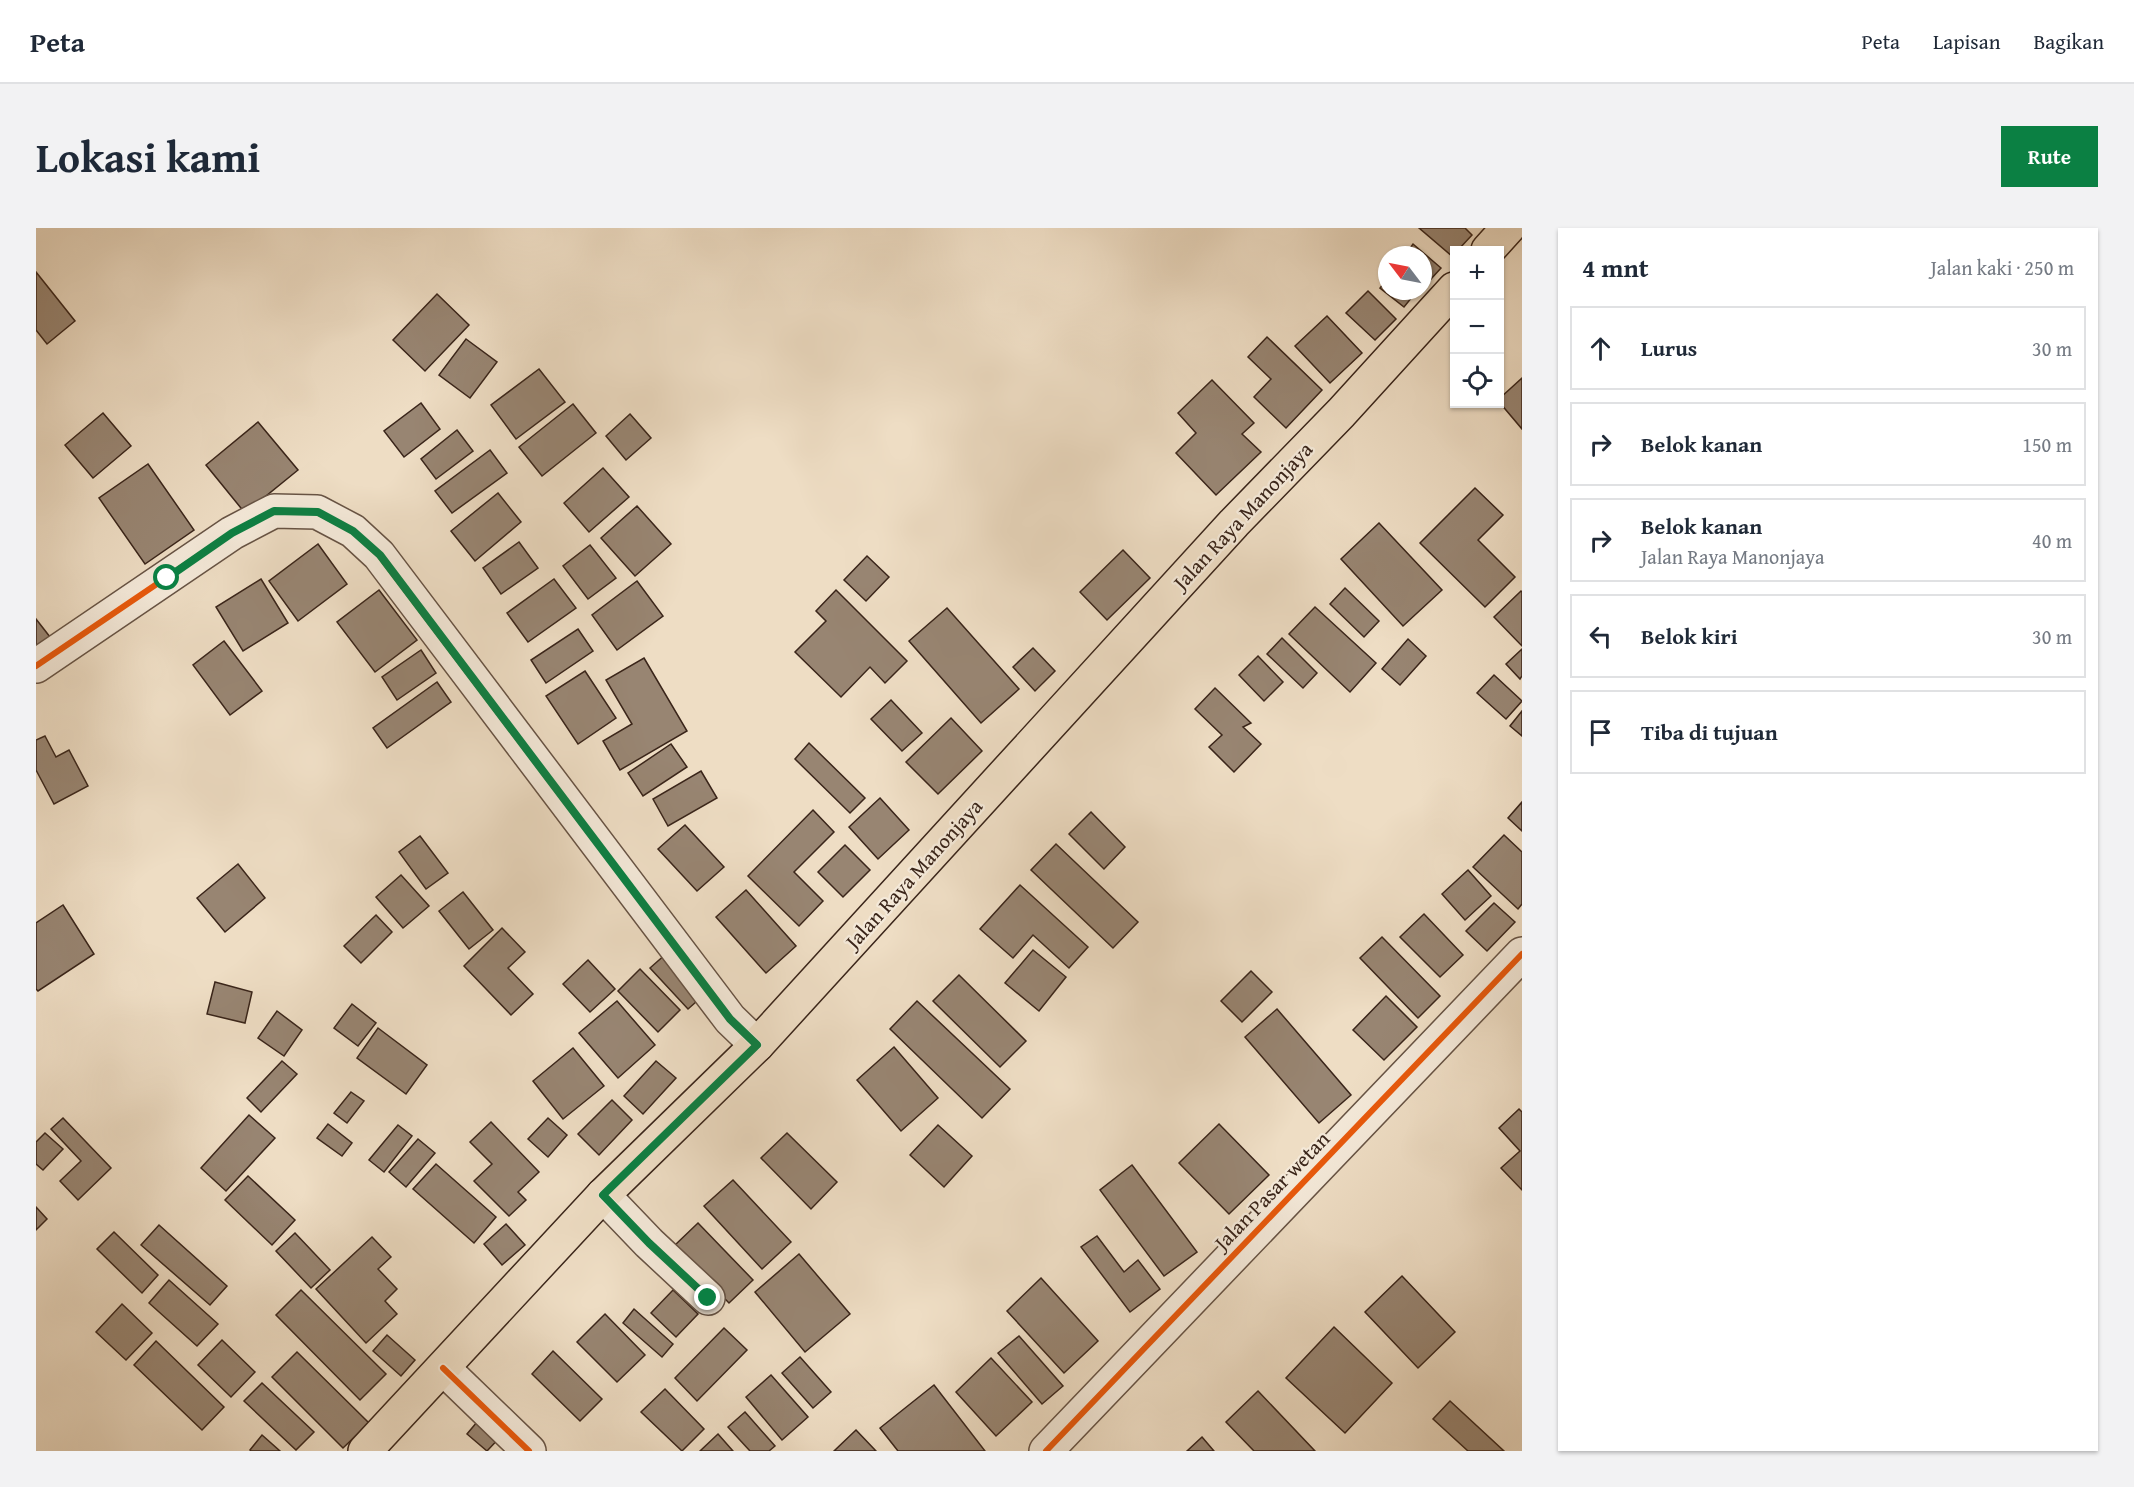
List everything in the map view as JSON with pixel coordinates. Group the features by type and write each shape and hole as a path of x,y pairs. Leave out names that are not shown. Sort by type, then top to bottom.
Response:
{"main road":[{"path":"1492,246 1508,228"},
{"name":"Jalan Raya Manonjaya","path":"365,1451 603,1195 757,1045 1234,523 1341,413 1450,294"}],"street":[{"path":"36,666 232,533 274,511 318,512 353,531 380,555 730,1019 757,1045"},
{"name":"Jalan Pasar wetan","path":"1046,1451 1522,954"},
{"path":"603,1195 649,1243 708,1298"},
{"path":"443,1368 529,1451"}],"building":[{"path":"1419,228 1465,228 1472,235 1462,246 1450,246 1450,254"},
{"path":"1432,260 1441,268 1432,278"},
{"path":"36,272 75,321 47,344 36,330"},
{"path":"1368,291 1396,319 1375,340 1346,313"},
{"path":"437,294 469,325 425,371 393,340"},
{"path":"1395,300 1410,300 1404,307"},
{"path":"1327,316 1362,353 1330,383 1295,346"},
{"path":"1267,337 1322,390 1286,428 1254,397 1271,379 1248,357"},
{"path":"466,339 497,362 470,398 439,375"},
{"path":"539,369 565,402 516,439 491,405"},
{"path":"1522,378 1522,429 1504,408 1504,394"},
{"path":"1212,380 1254,423 1242,434 1261,452 1216,495 1176,453 1196,433 1178,413"},
{"path":"421,403 440,429 404,457 384,431"},
{"path":"573,404 596,433 542,476 519,447"},
{"path":"103,413 131,446 93,478 65,445"},
{"path":"630,414 651,438 626,460 606,436"},
{"path":"258,422 298,470 245,513 206,465"},
{"path":"457,430 473,451 436,479 421,459"},
{"path":"490,450 507,473 452,513 435,491"},
{"path":"148,464 194,530 145,564 99,498"},
{"path":"603,468 629,497 589,532 564,503"},
{"path":"1475,488 1503,515 1478,540 1515,577 1485,607 1420,543"},
{"path":"498,493 521,522 475,561 451,531"},
{"path":"637,506 671,544 635,576 601,538"},
{"path":"1379,523 1442,590 1403,626 1341,559"},
{"path":"519,542 538,568 501,594 483,568"},
{"path":"318,544 347,584 298,621 269,581"},
{"path":"590,545 616,578 588,599 563,566"},
{"path":"1123,550 1150,578 1107,620 1080,592"},
{"path":"867,556 889,577 866,601 844,580"},
{"path":"261,579 288,623 243,651 216,607"},
{"path":"554,579 576,608 528,642 507,613"},
{"path":"637,581 663,616 617,650 592,615"},
{"path":"1345,588 1379,621 1364,637 1330,604"},
{"path":"379,590 417,640 375,672 337,622"},
{"path":"836,590 907,661 885,683 870,667 841,697 795,652 826,621 816,611"},
{"path":"1522,592 1522,646 1494,617"},
{"path":"1315,607 1376,663 1350,692 1289,634"},
{"path":"947,608 1019,689 981,723 909,641"},
{"path":"36,619 50,637 36,649"},
{"path":"578,629 593,651 546,683 531,660"},
{"path":"1282,638 1317,673 1303,688 1267,654"},
{"path":"1408,639 1426,656 1400,685 1382,669"},
{"path":"224,641 262,691 230,715 193,665"},
{"path":"1033,648 1055,671 1035,691 1013,667"},
{"path":"1522,649 1522,676 1520,679 1506,664"},
{"path":"421,650 436,673 397,700 382,677"},
{"path":"1258,656 1283,682 1264,701 1239,675"},
{"path":"644,658 687,731 620,770 603,741 632,724 606,680"},
{"path":"585,671 616,718 578,744 546,696"},
{"path":"1494,675 1522,701 1506,719 1477,693"},
{"path":"437,682 451,702 387,748 373,728"},
{"path":"1215,688 1251,723 1243,727 1261,744 1234,772 1209,747 1222,735 1195,709"},
{"path":"891,700 922,733 902,751 871,719"},
{"path":"1522,711 1522,736 1510,726"},
{"path":"951,718 982,751 938,794 906,762"},
{"path":"45,736 56,757 69,750 88,786 54,804 36,770 36,740"},
{"path":"809,743 865,798 850,813 795,759"},
{"path":"671,744 687,767 643,796 628,773"},
{"path":"701,771 717,798 668,826 653,799"},
{"path":"880,798 909,830 878,859 849,827"},
{"path":"1522,802 1522,831 1508,818"},
{"path":"813,810 834,832 794,872 823,901 799,926 748,876"},
{"path":"1091,812 1125,847 1104,869 1069,834"},
{"path":"685,825 724,867 697,891 658,849"},
{"path":"1504,835 1522,852 1522,904 1518,909 1473,867"},
{"path":"420,836 448,873 426,889 399,852"},
{"path":"1056,844 1138,922 1113,948 1031,870"},
{"path":"845,845 870,870 843,897 818,872"},
{"path":"238,864 265,898 225,932 197,898"},
{"path":"1468,870 1491,896 1465,920 1442,894"},
{"path":"401,875 429,906 403,928 376,897"},
{"path":"1020,885 1088,947 1069,968 1033,935 1013,958 980,929"},
{"path":"746,890 796,946 766,973 716,917"},
{"path":"463,892 493,930 469,949 439,911"},
{"path":"1494,903 1515,922 1487,951 1466,931"},
{"path":"63,905 94,954 38,991 36,989 36,923"},
{"path":"1424,914 1463,955 1440,977 1400,937"},
{"path":"376,915 392,932 361,963 344,946"},
{"path":"502,928 525,952 508,968 533,994 511,1015 464,966"},
{"path":"1382,937 1440,996 1418,1018 1360,958"},
{"path":"1033,950 1066,977 1039,1011 1005,983"},
{"path":"667,953 705,994 688,1009 650,968"},
{"path":"588,960 615,989 590,1012 563,984"},
{"path":"640,969 680,1010 658,1032 618,991"},
{"path":"1251,971 1272,992 1242,1022 1221,1001"},
{"path":"959,975 1026,1041 1000,1067 933,1001"},
{"path":"215,982 252,992 245,1023 207,1014"},
{"path":"1386,996 1417,1027 1384,1060 1353,1030"},
{"path":"617,1001 655,1045 618,1078 579,1033"},
{"path":"917,1001 1010,1089 982,1118 890,1029"},
{"path":"352,1004 376,1023 358,1046 334,1028"},
{"path":"1277,1009 1351,1095 1319,1123 1245,1037"},
{"path":"277,1011 302,1030 284,1056 258,1038"},
{"path":"378,1028 427,1065 406,1094 357,1058"},
{"path":"894,1047 938,1098 901,1131 857,1080"},
{"path":"573,1048 604,1086 563,1119 533,1081"},
{"path":"282,1061 297,1074 261,1112 247,1098"},
{"path":"656,1061 676,1078 643,1114 624,1096"},
{"path":"351,1092 364,1101 347,1123 334,1113"},
{"path":"612,1100 632,1120 599,1155 578,1134"},
{"path":"1519,1109 1522,1112 1522,1190 1501,1168 1520,1151 1499,1128"},
{"path":"249,1115 275,1138 226,1191 201,1168"},
{"path":"63,1118 111,1168 78,1200 60,1181 81,1161 51,1129"},
{"path":"548,1118 567,1135 548,1157 528,1139"},
{"path":"491,1122 539,1172 518,1192 526,1200 509,1216 474,1181 492,1164 470,1142"},
{"path":"328,1124 352,1143 342,1156 317,1138"},
{"path":"1219,1124 1269,1175 1229,1214 1179,1163"},
{"path":"398,1125 412,1136 384,1172 369,1160"},
{"path":"938,1125 972,1156 944,1187 910,1155"},
{"path":"45,1133 63,1149 43,1170 36,1164 36,1142"},
{"path":"787,1133 837,1182 811,1209 761,1158"},
{"path":"418,1139 435,1153 406,1187 389,1172"},
{"path":"436,1164 496,1217 474,1243 413,1189"},
{"path":"1132,1165 1197,1252 1164,1276 1100,1190"},
{"path":"248,1176 295,1220 272,1245 225,1200"},
{"path":"733,1180 791,1242 762,1269 704,1206"},
{"path":"36,1207 47,1219 36,1230"},
{"path":"698,1223 753,1280 729,1303 674,1246"},
{"path":"506,1224 525,1245 502,1265 484,1244"},
{"path":"159,1225 227,1286 210,1305 141,1245"},
{"path":"114,1232 158,1275 142,1293 97,1249"},
{"path":"295,1233 330,1270 311,1288 276,1251"},
{"path":"1097,1236 1124,1272 1138,1260 1160,1289 1130,1312 1081,1247"},
{"path":"372,1237 391,1257 378,1269 397,1289 385,1301 397,1314 366,1343 316,1289"},
{"path":"799,1254 850,1314 805,1352 755,1292"},
{"path":"1402,1276 1455,1332 1418,1368 1365,1312"},
{"path":"1041,1278 1098,1341 1064,1373 1007,1311"},
{"path":"169,1280 218,1324 197,1346 149,1303"},
{"path":"301,1290 386,1374 360,1400 276,1315"},
{"path":"673,1290 698,1314 676,1337 651,1313"},
{"path":"122,1304 152,1333 126,1360 96,1332"},
{"path":"634,1309 673,1344 662,1357 623,1323"},
{"path":"605,1314 645,1355 617,1382 577,1342"},
{"path":"1334,1327 1392,1383 1345,1433 1286,1378"},
{"path":"724,1328 747,1350 697,1401 675,1378"},
{"path":"387,1335 415,1360 401,1376 373,1351"},
{"path":"1019,1336 1063,1386 1042,1404 998,1353"},
{"path":"222,1340 255,1372 231,1397 198,1365"},
{"path":"156,1341 224,1407 202,1430 134,1365"},
{"path":"553,1351 602,1399 580,1421 532,1374"},
{"path":"297,1352 369,1423 343,1448 272,1377"},
{"path":"800,1357 831,1392 813,1408 782,1373"},
{"path":"991,1358 1032,1402 996,1436 956,1392"},
{"path":"771,1375 808,1417 782,1440 746,1397"},
{"path":"262,1383 314,1432 296,1450 244,1401"},
{"path":"934,1385 985,1451 898,1451 880,1428"},
{"path":"665,1389 704,1429 682,1451 641,1412"},
{"path":"1258,1391 1315,1451 1254,1451 1226,1422"},
{"path":"1450,1401 1504,1451 1468,1451 1433,1419"},
{"path":"745,1412 775,1446 769,1451 750,1451 728,1427"},
{"path":"482,1416 503,1434 487,1451 467,1434"},
{"path":"856,1430 876,1451 834,1451"},
{"path":"718,1434 733,1451 700,1451"},
{"path":"262,1435 280,1451 251,1451"},
{"path":"1202,1437 1214,1451 1187,1451"}],"cycle path":[{"path":"36,666 232,533 274,511 317,512 353,531 379,555 730,1019 757,1045"},
{"path":"1046,1451 1522,954"},
{"path":"603,1195 649,1243 708,1298"},
{"path":"443,1368 529,1451"}],"route":[{"path":"167,578 232,533 274,511 318,512 353,531 380,555 730,1019 757,1045 603,1195 649,1243 708,1298"}]}
